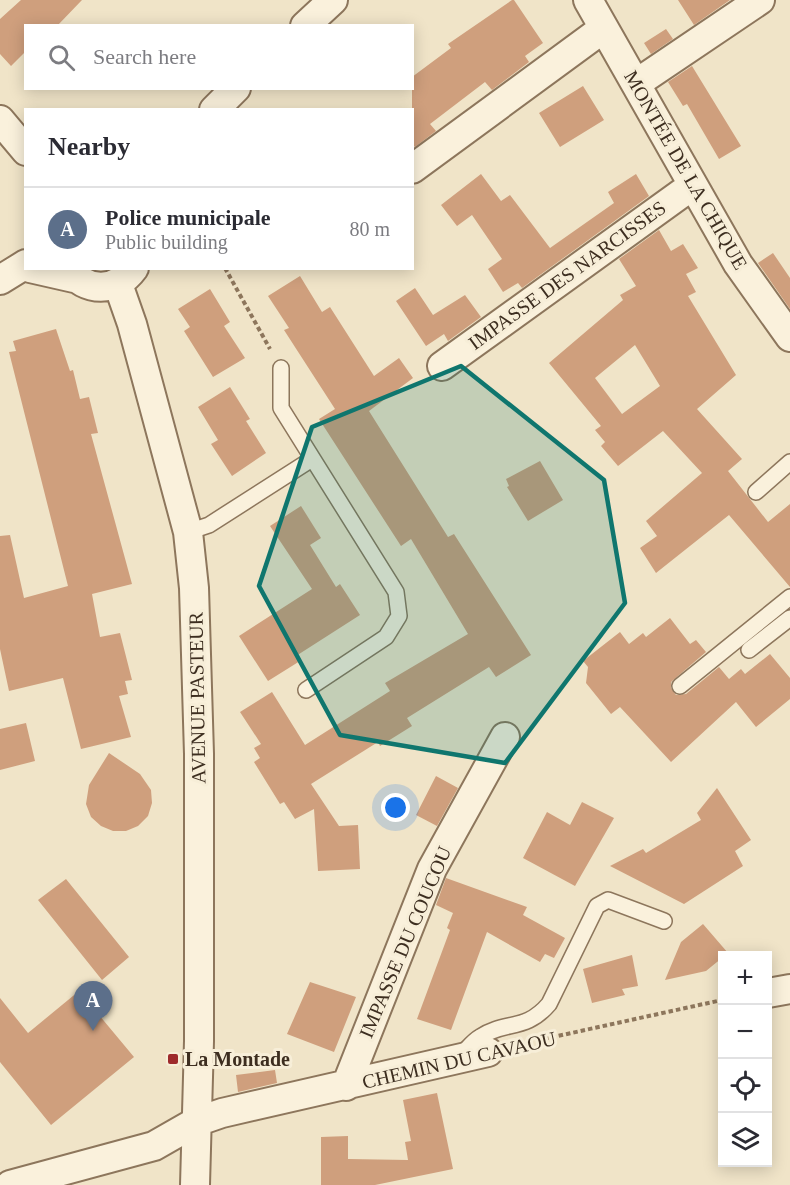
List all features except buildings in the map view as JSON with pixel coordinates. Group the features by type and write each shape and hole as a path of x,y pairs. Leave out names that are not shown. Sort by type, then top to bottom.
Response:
{"street":[{"path":"307,24 333,0"},
{"name":"MONTÉE DE LA CHIQUE","path":"588,0 738,264 789,332"},
{"path":"637,83 760,0"},
{"path":"414,168 604,28"},
{"path":"216,108 234,90"},
{"path":"0,120 24,150"},
{"name":"IMPASSE DES NARCISSES","path":"442,366 693,185"},
{"path":"21,270 71,273 95,288 126,276"},
{"name":"AVENUE PASTEUR","path":"126,276 132,324 188,532 194,588 199,754 199,1041 195,1185"},
{"name":"IMPASSE DU COUCOU","path":"346,1086 432,869 505,737"},
{"path":"772,992 790,989"},
{"name":"CHEMIN DU CAVAOU","path":"10,1185 154,1146 196,1122 222,1113 488,1052"}],"lane":[{"path":"282,368 281,408 396,592 399,616 386,637 306,690"},
{"path":"188,532 209,525 312,459"},
{"path":"756,492 790,462"},
{"path":"680,686 790,597"},
{"path":"749,650 790,618"},
{"path":"459,1058 479,1038 492,1031 526,1023 540,1015 549,1004 597,906 608,900 664,921"}],"path":[{"path":"226,270 282,368"},
{"name":"CHEMIN DU CAVAOU","path":"532,1042 718,1001"}],"highlighted area":[{"path":"461,366 604,480 625,603 505,763 340,735 259,586 312,427"}],"place":[{"name":"Police municipale","path":"93,1031"},
{"name":"La Montade","path":"173,1059"}]}
